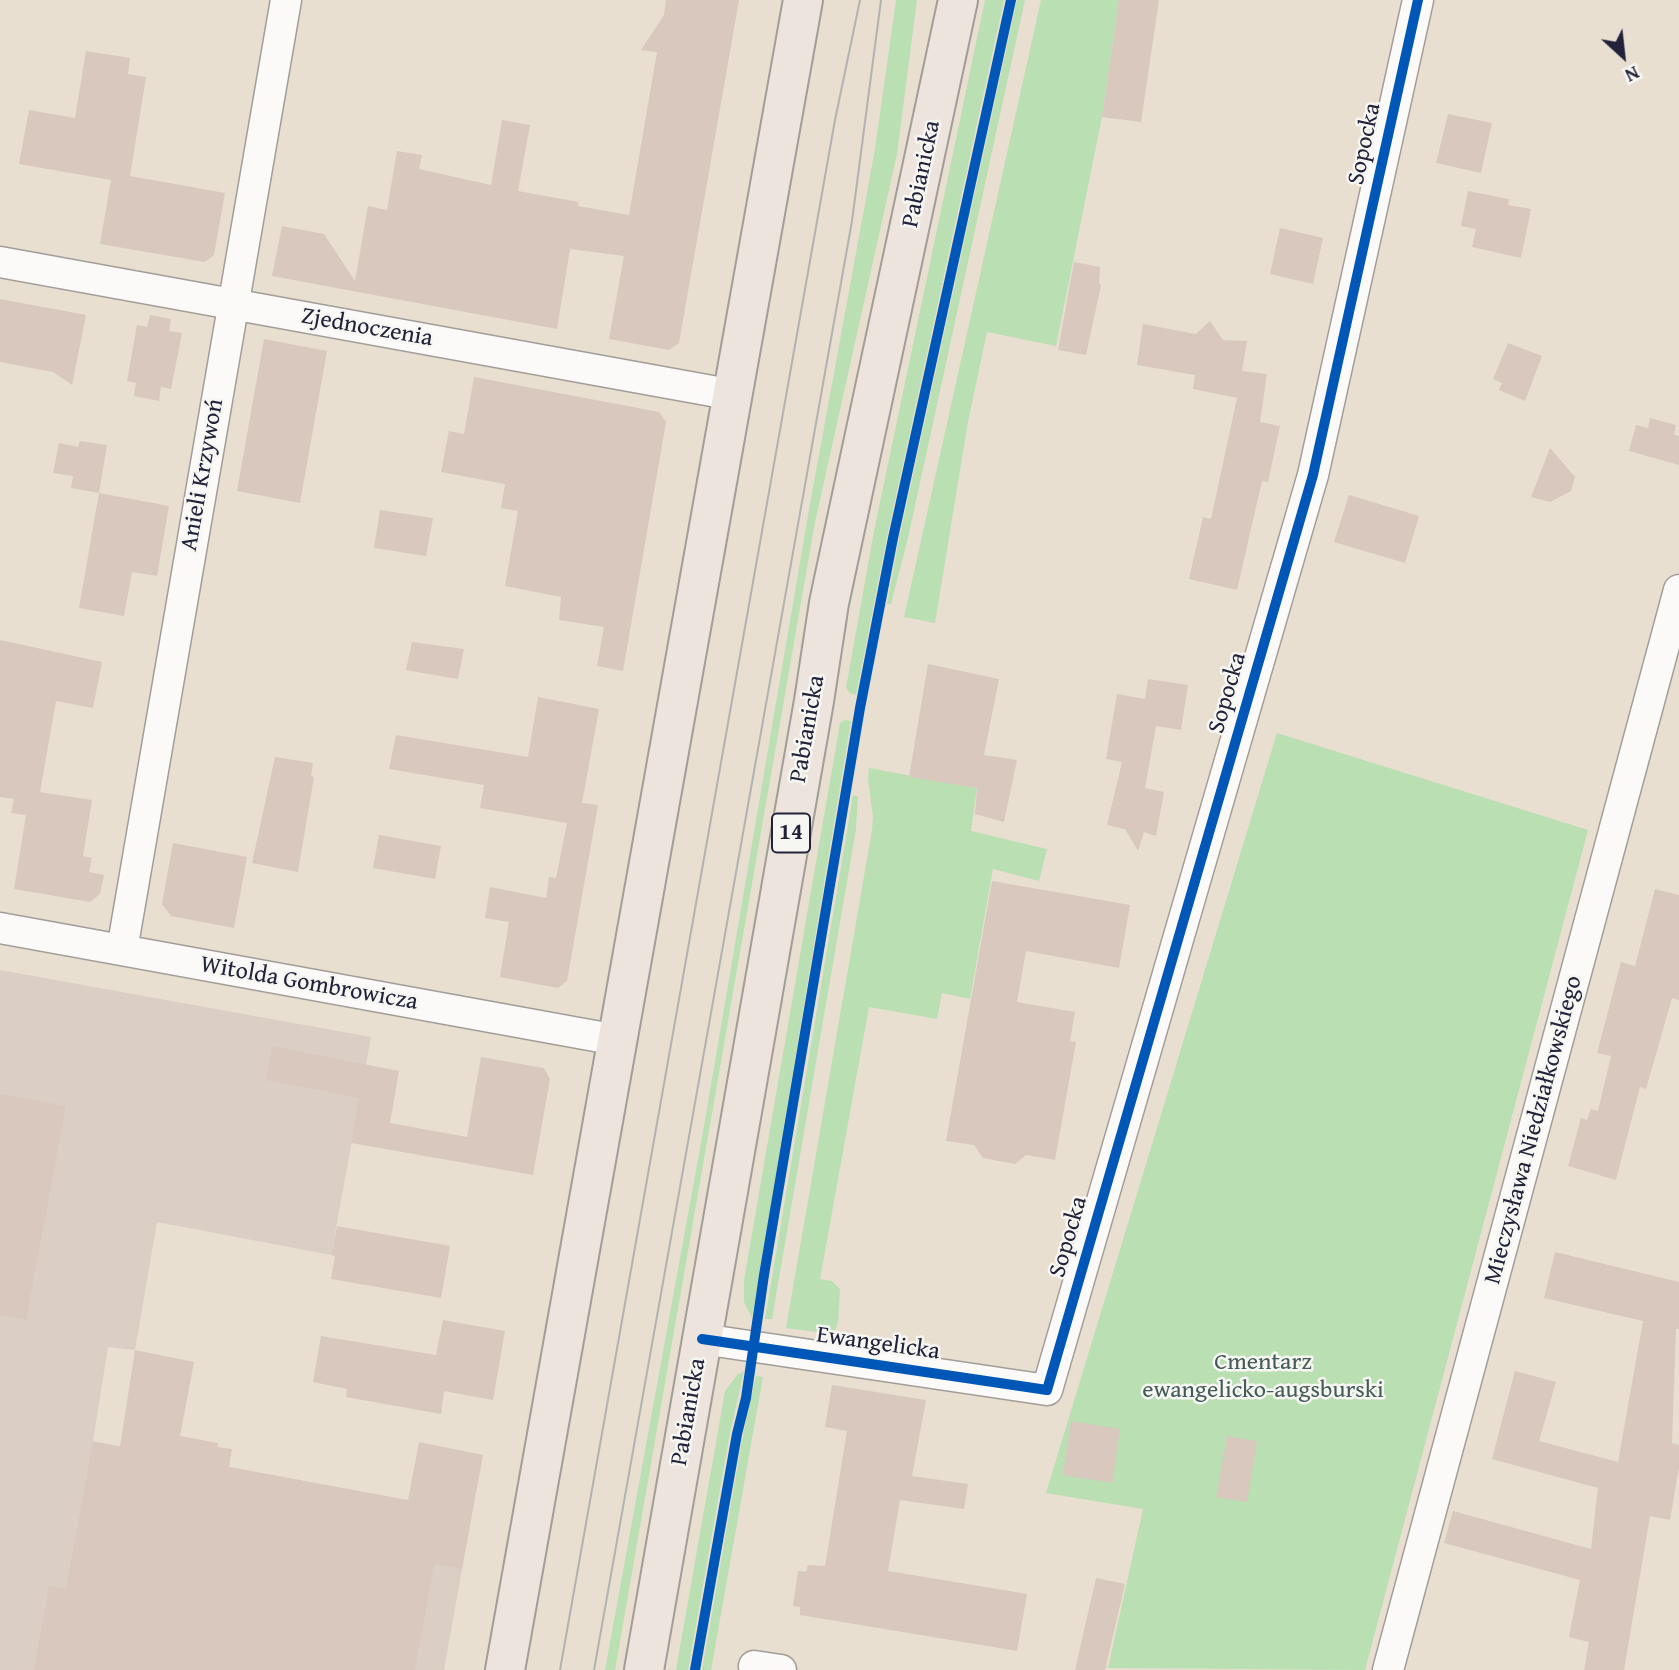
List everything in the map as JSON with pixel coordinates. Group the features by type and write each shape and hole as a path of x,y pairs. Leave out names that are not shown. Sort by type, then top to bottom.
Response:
{"main road":[{"path":"505,1670 803,0"},
{"name":"Pabianicka","path":"644,1670 829,603 958,0"}],"street":[{"name":"Anieli Krzywoń","path":"122,950 286,0"},
{"name":"Sopocka","path":"1047,1390 1313,475 1418,0"},
{"name":"Zjednoczenia","path":"0,262 734,395"},
{"name":"Mieczysława Niedziałkowskiego","path":"1388,1670 1679,590"},
{"name":"Witolda Gombrowicza","path":"0,928 617,1040"},
{"name":"Ewangelicka","path":"702,1339 1047,1390"}],"shaded area":[{"path":"0,970 371,1037 331,1255 157,1222 135,1350 108,1347 93,1441 472,1513 444,1670 0,1670"}],"green space":[{"path":"896,0 917,0 897,154 815,522 615,1670 605,1670 703,1132 808,515 875,149"},
{"path":"985,0 1004,0 887,537 856,695 846,688 874,531"},
{"path":"1017,0 1025,0 908,538 891,604 887,604 899,539"},
{"path":"1041,0 1119,0 1102,117 1056,346 987,332 968,422 935,623 904,617"},
{"path":"851,721 752,1318 744,1302 744,1280 840,723"},
{"name":"Cmentarz ewangelicko-augsburski","path":"1277,733 1588,830 1365,1670 1108,1668 1143,1509 1046,1493"},
{"path":"869,768 977,788 971,831 1047,849 1039,881 993,869 970,999 942,993 937,1019 869,1007 820,1279 832,1281 840,1289 838,1322 834,1334 786,1328 872,830"},
{"path":"853,795 858,797 856,829 772,1319 765,1319"},
{"path":"744,1371 730,1433 688,1670 676,1670 725,1391 737,1375"},
{"path":"756,1376 763,1377 711,1670 702,1670 743,1435"}],"building":[{"path":"666,0 739,0 679,343 669,350 609,339 624,256 570,249 557,329 272,276 282,226 324,234 355,281 368,206 387,210 397,151 422,155 419,169 491,185 502,120 530,125 518,191 579,202 578,206 629,215 657,52 641,50 664,15"},
{"path":"1119,0 1159,0 1141,122 1102,117"},
{"path":"86,51 130,58 128,74 146,77 130,176 225,193 214,255 205,262 100,244 111,180 19,164 29,110 75,118"},
{"path":"1448,114 1492,123 1481,173 1436,163"},
{"path":"1468,191 1509,199 1508,205 1531,209 1521,258 1472,247 1476,229 1461,226"},
{"path":"1280,228 1323,238 1313,284 1270,274"},
{"path":"1074,262 1100,267 1101,285 1086,355 1058,350"},
{"path":"0,299 86,315 72,385 53,372 0,362"},
{"path":"150,315 171,319 169,331 182,333 171,389 161,387 159,401 134,396 136,383 127,381 137,325 147,327"},
{"path":"1210,321 1223,340 1247,341 1242,371 1267,374 1260,422 1280,426 1268,482 1262,481 1237,590 1189,579 1203,517 1211,519 1237,398 1193,389 1195,375 1137,365 1143,324 1196,334"},
{"path":"264,339 327,351 300,503 237,491"},
{"path":"1508,343 1542,356 1525,401 1499,390 1502,383 1493,379"},
{"path":"474,377 659,412 666,422 623,671 597,666 604,627 559,620 561,597 505,586 518,511 501,508 505,484 441,472 449,431 464,434"},
{"path":"1650,418 1676,425 1674,435 1679,436 1679,465 1629,451 1636,425 1648,428"},
{"path":"80,441 107,445 99,493 71,488 73,476 53,473 59,443 78,447"},
{"path":"1550,448 1575,477 1571,491 1550,502 1531,497"},
{"path":"99,493 169,506 157,576 132,572 124,616 79,608"},
{"path":"1349,495 1419,516 1405,563 1334,542"},
{"path":"380,510 433,518 426,556 374,548"},
{"path":"0,640 102,662 93,708 56,701 40,792 92,800 83,856 92,858 89,872 104,875 100,894 90,902 14,889 26,815 11,813 14,799 0,797"},
{"path":"412,642 464,649 458,679 406,670"},
{"path":"928,664 999,679 984,755 1017,760 1004,822 975,814 977,788 909,777"},
{"path":"1148,679 1188,685 1181,730 1156,726 1145,788 1164,792 1156,836 1144,832 1138,851 1125,829 1107,825 1122,762 1106,759 1117,694 1145,699"},
{"path":"538,697 599,709 582,803 598,805 567,981 558,988 500,977 509,922 485,918 490,887 546,898 549,877 556,878 567,823 480,808 484,785 389,769 396,735 528,757"},
{"path":"275,757 313,763 311,776 314,777 298,872 252,863"},
{"path":"379,835 441,846 435,879 373,868"},
{"path":"173,843 247,857 234,928 171,916 162,904"},
{"path":"992,881 1130,905 1119,968 1026,951 1017,1002 1075,1012 1070,1041 1076,1042 1055,1160 1026,1155 1015,1164 983,1158 974,1145 946,1141"},
{"path":"1655,889 1679,895 1679,1000 1672,998 1646,1089 1640,1087 1616,1180 1568,1166 1581,1118 1587,1120 1591,1109 1598,1111 1611,1056 1597,1053 1621,962 1635,966"},
{"path":"272,1046 399,1071 390,1123 467,1137 481,1057 544,1068 550,1079 533,1175 351,1143 359,1098 266,1080"},
{"path":"0,1094 66,1106 26,1320 0,1315"},
{"path":"337,1226 450,1246 441,1298 331,1279 335,1256 331,1255"},
{"path":"1555,1252 1679,1282 1672,1443 1679,1445 1679,1467 1670,1520 1650,1516 1624,1670 1584,1670 1589,1642 1569,1637 1580,1580 1444,1543 1453,1511 1591,1549 1598,1488 1492,1459 1515,1371 1556,1382 1539,1441 1618,1462 1643,1321 1544,1298"},
{"path":"443,1320 505,1331 493,1400 444,1391 441,1414 346,1397 347,1389 313,1382 321,1336 436,1355"},
{"path":"135,1350 194,1362 180,1436 218,1443 217,1447 232,1449 229,1467 408,1500 419,1442 483,1455 462,1569 434,1564 415,1670 34,1670 49,1586 66,1589 93,1442 120,1447"},
{"path":"832,1385 926,1400 912,1476 968,1484 964,1509 900,1500 888,1571 1027,1594 1017,1651 800,1615 800,1607 793,1606 798,1571 806,1572 808,1565 825,1566 847,1431 825,1427"},
{"path":"1071,1421 1120,1429 1112,1483 1063,1475"},
{"path":"1227,1436 1257,1441 1247,1502 1216,1497"},
{"path":"1096,1578 1125,1584 1105,1670 1075,1670"}],"tram line":[{"path":"560,1670 835,120 860,0"},
{"path":"594,1670 852,221 881,0"}],"cycle path":[{"path":"695,1670 737,1434 746,1398 764,1275 860,708 893,538 1011,0"},
{"path":"702,1339 1047,1390 1313,475 1418,0"}]}
